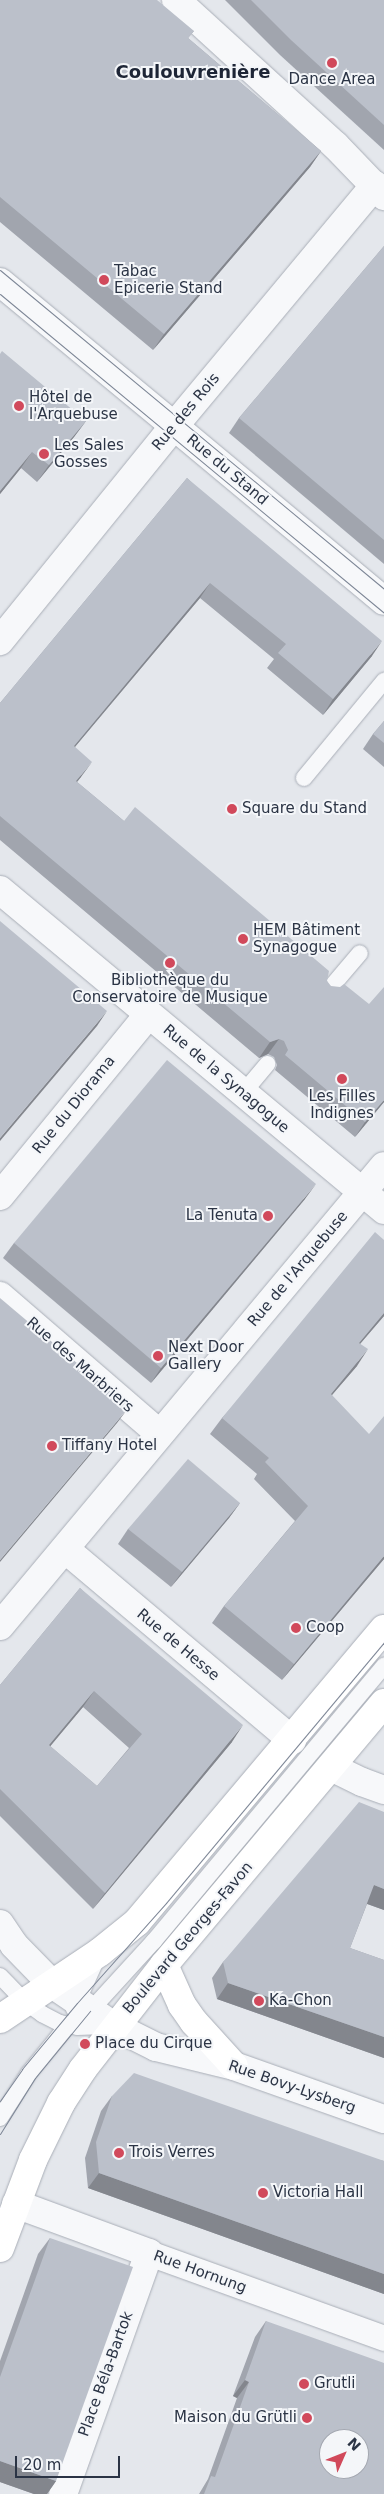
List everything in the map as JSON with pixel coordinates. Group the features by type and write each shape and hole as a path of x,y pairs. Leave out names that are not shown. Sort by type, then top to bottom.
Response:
{"main road":[{"path":"0,2019 100,1952 137,1922 158,1900 384,1629"},
{"name":"Boulevard Georges-Favon","path":"0,2248 33,2160 61,2104 114,2026 384,1703"},
{"path":"164,1964 182,2005 234,2066"}],"street":[{"path":"176,0 336,145 380,191"},
{"name":"Rue des Rois","path":"0,641 174,426 380,191"},
{"name":"Rue du Stand","path":"0,282 384,600"},
{"name":"Rue de la Synagogue","path":"0,890 384,1210"},
{"name":"Rue du Diorama","path":"0,1196 149,1014"},
{"name":"Rue de l'Arquebuse","path":"0,1626 384,1166"},
{"name":"Rue des Marbriers","path":"0,1296 160,1434"},
{"name":"Rue de Hesse","path":"65,1549 292,1740"},
{"path":"331,1767 384,1790"},
{"path":"0,1924 14,1945 78,2013 114,2026"},
{"name":"Rue Bovy-Lysberg","path":"114,2026 156,2047 234,2066 384,2119"},
{"name":"Rue Hornung","path":"16,2204 384,2338"},
{"name":"Place Béla-Bartok","path":"63,2494 149,2253"}],"lane":[{"path":"304,778 384,681"},
{"path":"326,993 360,953"},
{"path":"242,1093 267,1064"},
{"path":"0,2118 29,2073 78,2013 177,1914 384,1666"},
{"path":"78,2013 100,1952"},
{"path":"0,1976 25,2002 42,2014 78,2013"}],"building":[{"path":"0,0 157,0 194,31 188,38 321,151 164,334 0,197"},
{"path":"251,0 384,0 384,125 291,40"},
{"path":"384,246 384,540 239,418"},
{"name":"Hôtel de l'Arquebuse","path":"2,351 86,421 49,465 32,452 0,491 0,354"},
{"path":"187,478 382,641 333,699 278,653 286,644 210,583 74,746 92,762 76,781 124,821 135,807 329,971 327,981 331,986 340,987 344,984 369,1004 384,987 384,1100 365,1122 285,1055 288,1050 284,1041 279,1039 270,1042 0,816 0,703"},
{"path":"384,721 384,743 373,734"},
{"path":"0,921 107,1011 0,1138"},
{"path":"167,1060 316,1184 161,1368 14,1243"},
{"path":"375,1232 384,1240 384,1313 359,1343 368,1349 331,1394 369,1434 384,1416 384,1556 294,1664 224,1606 308,1506 265,1462 269,1458 222,1418"},
{"path":"0,1298 129,1407 0,1560"},
{"path":"188,1459 240,1503 182,1572 128,1529"},
{"path":"80,1588 243,1725 105,1893 0,1789 0,1685","holes":["94,1691 142,1734 97,1786 49,1745"]},
{"path":"359,1802 384,1812 384,1889 374,1885 350,1948 384,1960 384,2037 228,1983 223,1962"},
{"name":"Victoria Hall","path":"134,2073 384,2161 384,2274 99,2173 96,2142 112,2096"},
{"path":"50,2238 133,2267 56,2481 0,2461 0,2377"},
{"name":"Maison du Grütli","path":"266,2321 384,2363 384,2494 204,2494 211,2476 215,2477 249,2382 245,2380"}],"tram line":[{"path":"0,270 384,589"},
{"path":"0,294 384,613"},
{"path":"0,2101 22,2069 77,2003 166,1903 384,1642"},
{"path":"0,2134 35,2078 90,2011"}],"place":[{"name":"Dance Area","path":"332,63"},
{"name":"Tabac Epicerie Stand","path":"104,280"},
{"name":"Hôtel de l'Arquebuse","path":"19,406"},
{"name":"Les Sales Gosses","path":"44,454"},
{"name":"Square du Stand","path":"232,809"},
{"name":"HEM Bâtiment Synagogue","path":"243,939"},
{"name":"Bibliothèque du Conservatoire de Musique","path":"170,963"},
{"name":"Les Filles Indignes","path":"342,1079"},
{"name":"La Tenuta","path":"268,1216"},
{"name":"Next Door Gallery","path":"158,1356"},
{"name":"Tiffany Hotel","path":"52,1446"},
{"name":"Coop","path":"296,1628"},
{"name":"Ka-Chon","path":"259,2001"},
{"name":"Place du Cirque","path":"85,2044"},
{"name":"Trois Verres","path":"119,2153"},
{"name":"Victoria Hall","path":"263,2193"},
{"name":"Grutli","path":"304,2384"},
{"name":"Maison du Grütli","path":"307,2418"}],"district":[{"name":"Coulouvrenière","path":"193,72"}]}
